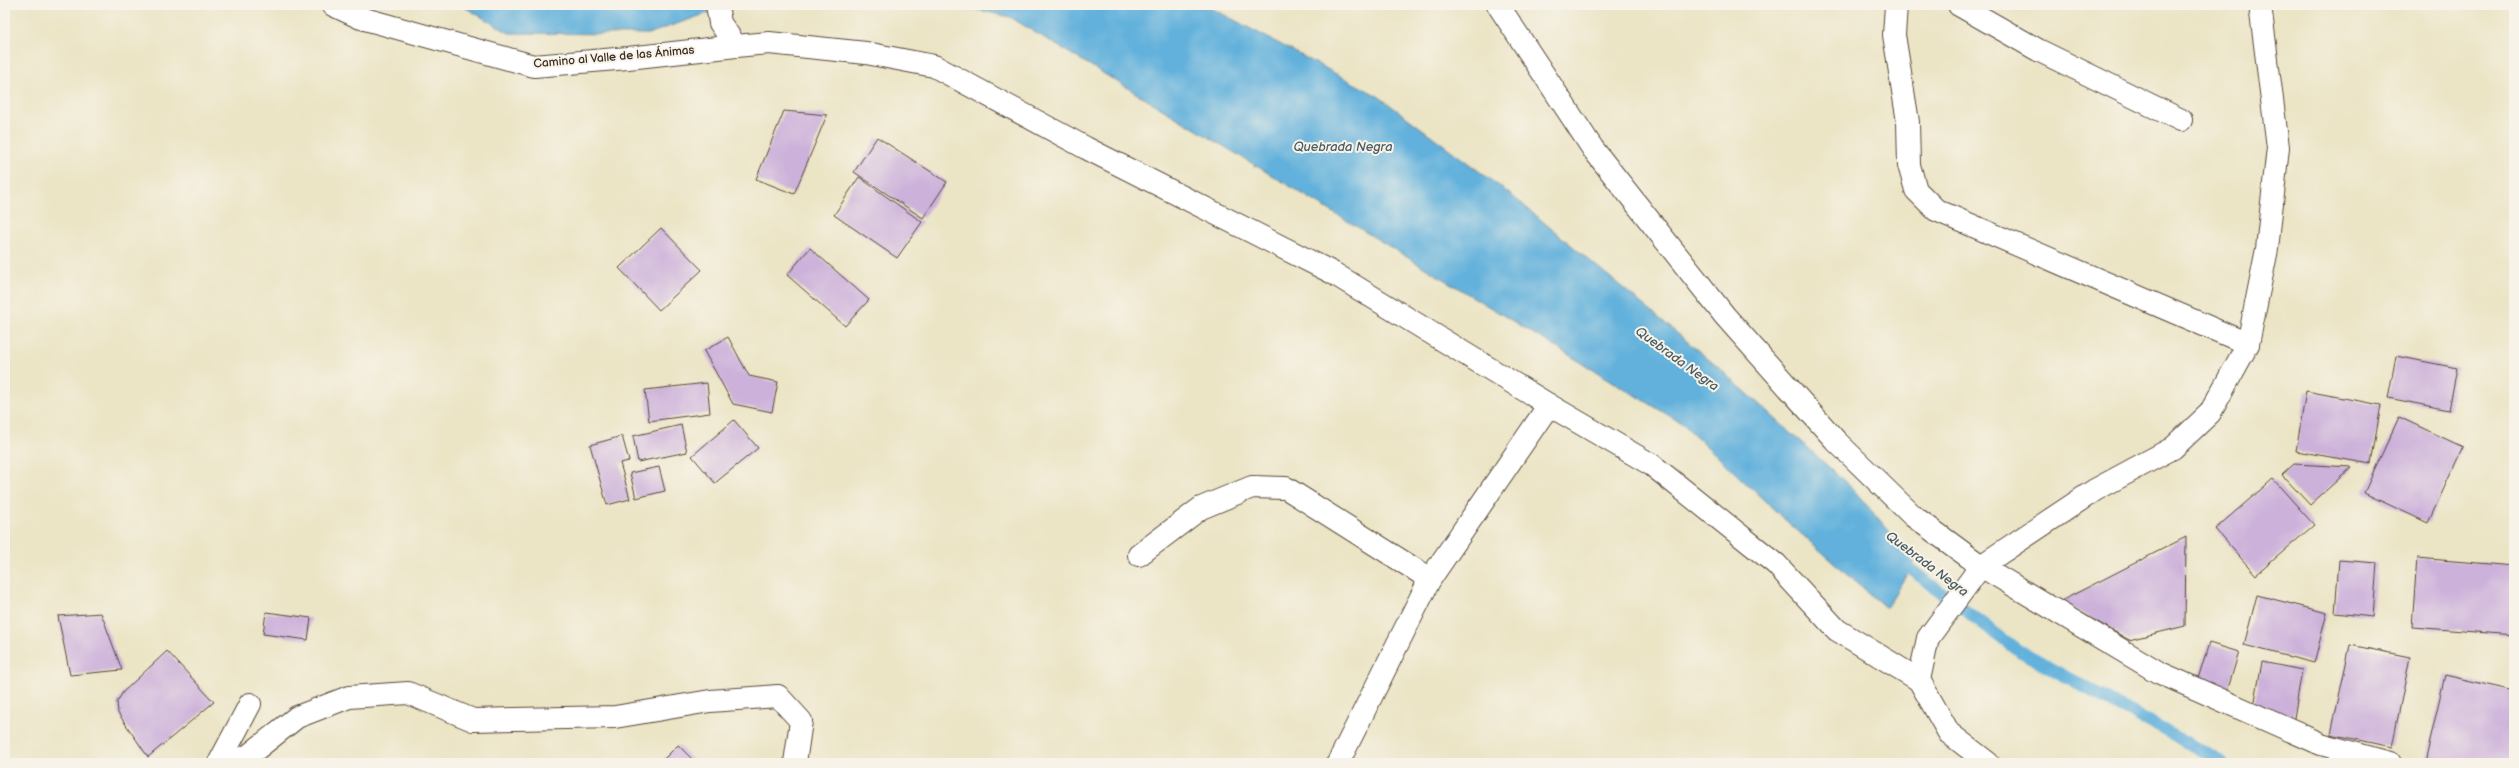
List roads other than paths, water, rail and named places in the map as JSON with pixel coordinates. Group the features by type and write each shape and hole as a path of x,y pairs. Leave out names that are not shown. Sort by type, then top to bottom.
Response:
{"street":[{"name":"Camino al Valle de las Ánimas","path":"333,5 361,18 534,66 769,43 866,53 934,66 1086,148 1333,273 1549,405 1652,465 1776,564 1837,630 1919,680"},
{"path":"1498,5 1592,149 1725,316 1836,441 1913,516 1980,566 2158,672 2321,744 2390,763"},
{"path":"1896,5 1894,35 1908,122 1909,165 1916,190 1936,210 2248,344"},
{"path":"1959,5 2038,50 2181,120"},
{"path":"1988,763 1949,733 1919,680 1928,638 1980,566 2095,490 2173,448 2210,413 2248,344 2267,249 2278,147 2260,5"},
{"path":"718,14 736,46"},
{"path":"1338,763 1430,578 1549,405"},
{"path":"1138,555 1201,508 1252,487 1286,488 1430,578"},
{"path":"234,763 249,754 297,717 350,697 408,694 472,720 615,717 710,701 778,696 801,721 795,763"},
{"path":"218,763 250,704"}],"water":[{"path":"461,5 760,5 725,7 648,34 623,34 509,33"},
{"name":"Quebrada Negra","path":"956,5 1201,5 1219,12 1378,96 1511,195 1719,368 1852,488 1915,561 1886,608 1783,518 1683,424 1010,17"}],"waterway":[{"name":"Quebrada Negra","path":"1897,559 2019,651 2224,763"}]}
